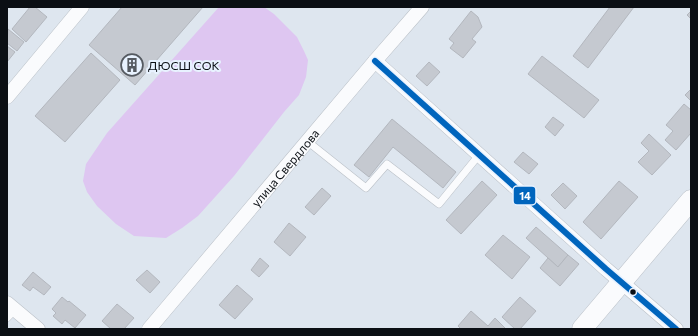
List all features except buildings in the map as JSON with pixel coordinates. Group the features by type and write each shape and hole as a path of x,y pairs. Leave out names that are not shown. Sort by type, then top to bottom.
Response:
{"main road":[{"path":"582,329 691,200"}],"street":[{"path":"7,97 82,7"},
{"name":"улица Свердлова","path":"149,329 422,7"},
{"path":"375,61 621,283 676,329"},
{"path":"10,310 38,329"}],"lane":[{"path":"307,141 366,188 387,164 438,204 479,155"}],"shaded area":[{"path":"219,7 264,7 274,14 297,37 308,60 306,77 299,95 234,176 198,216 166,238 134,236 116,224 97,206 87,192 83,181 86,164 107,133"}],"transit line":[{"name":"14","path":"375,61 606,269 676,329"}],"place":[{"name":"ДЮСШ СОК","path":"132,65"}]}
